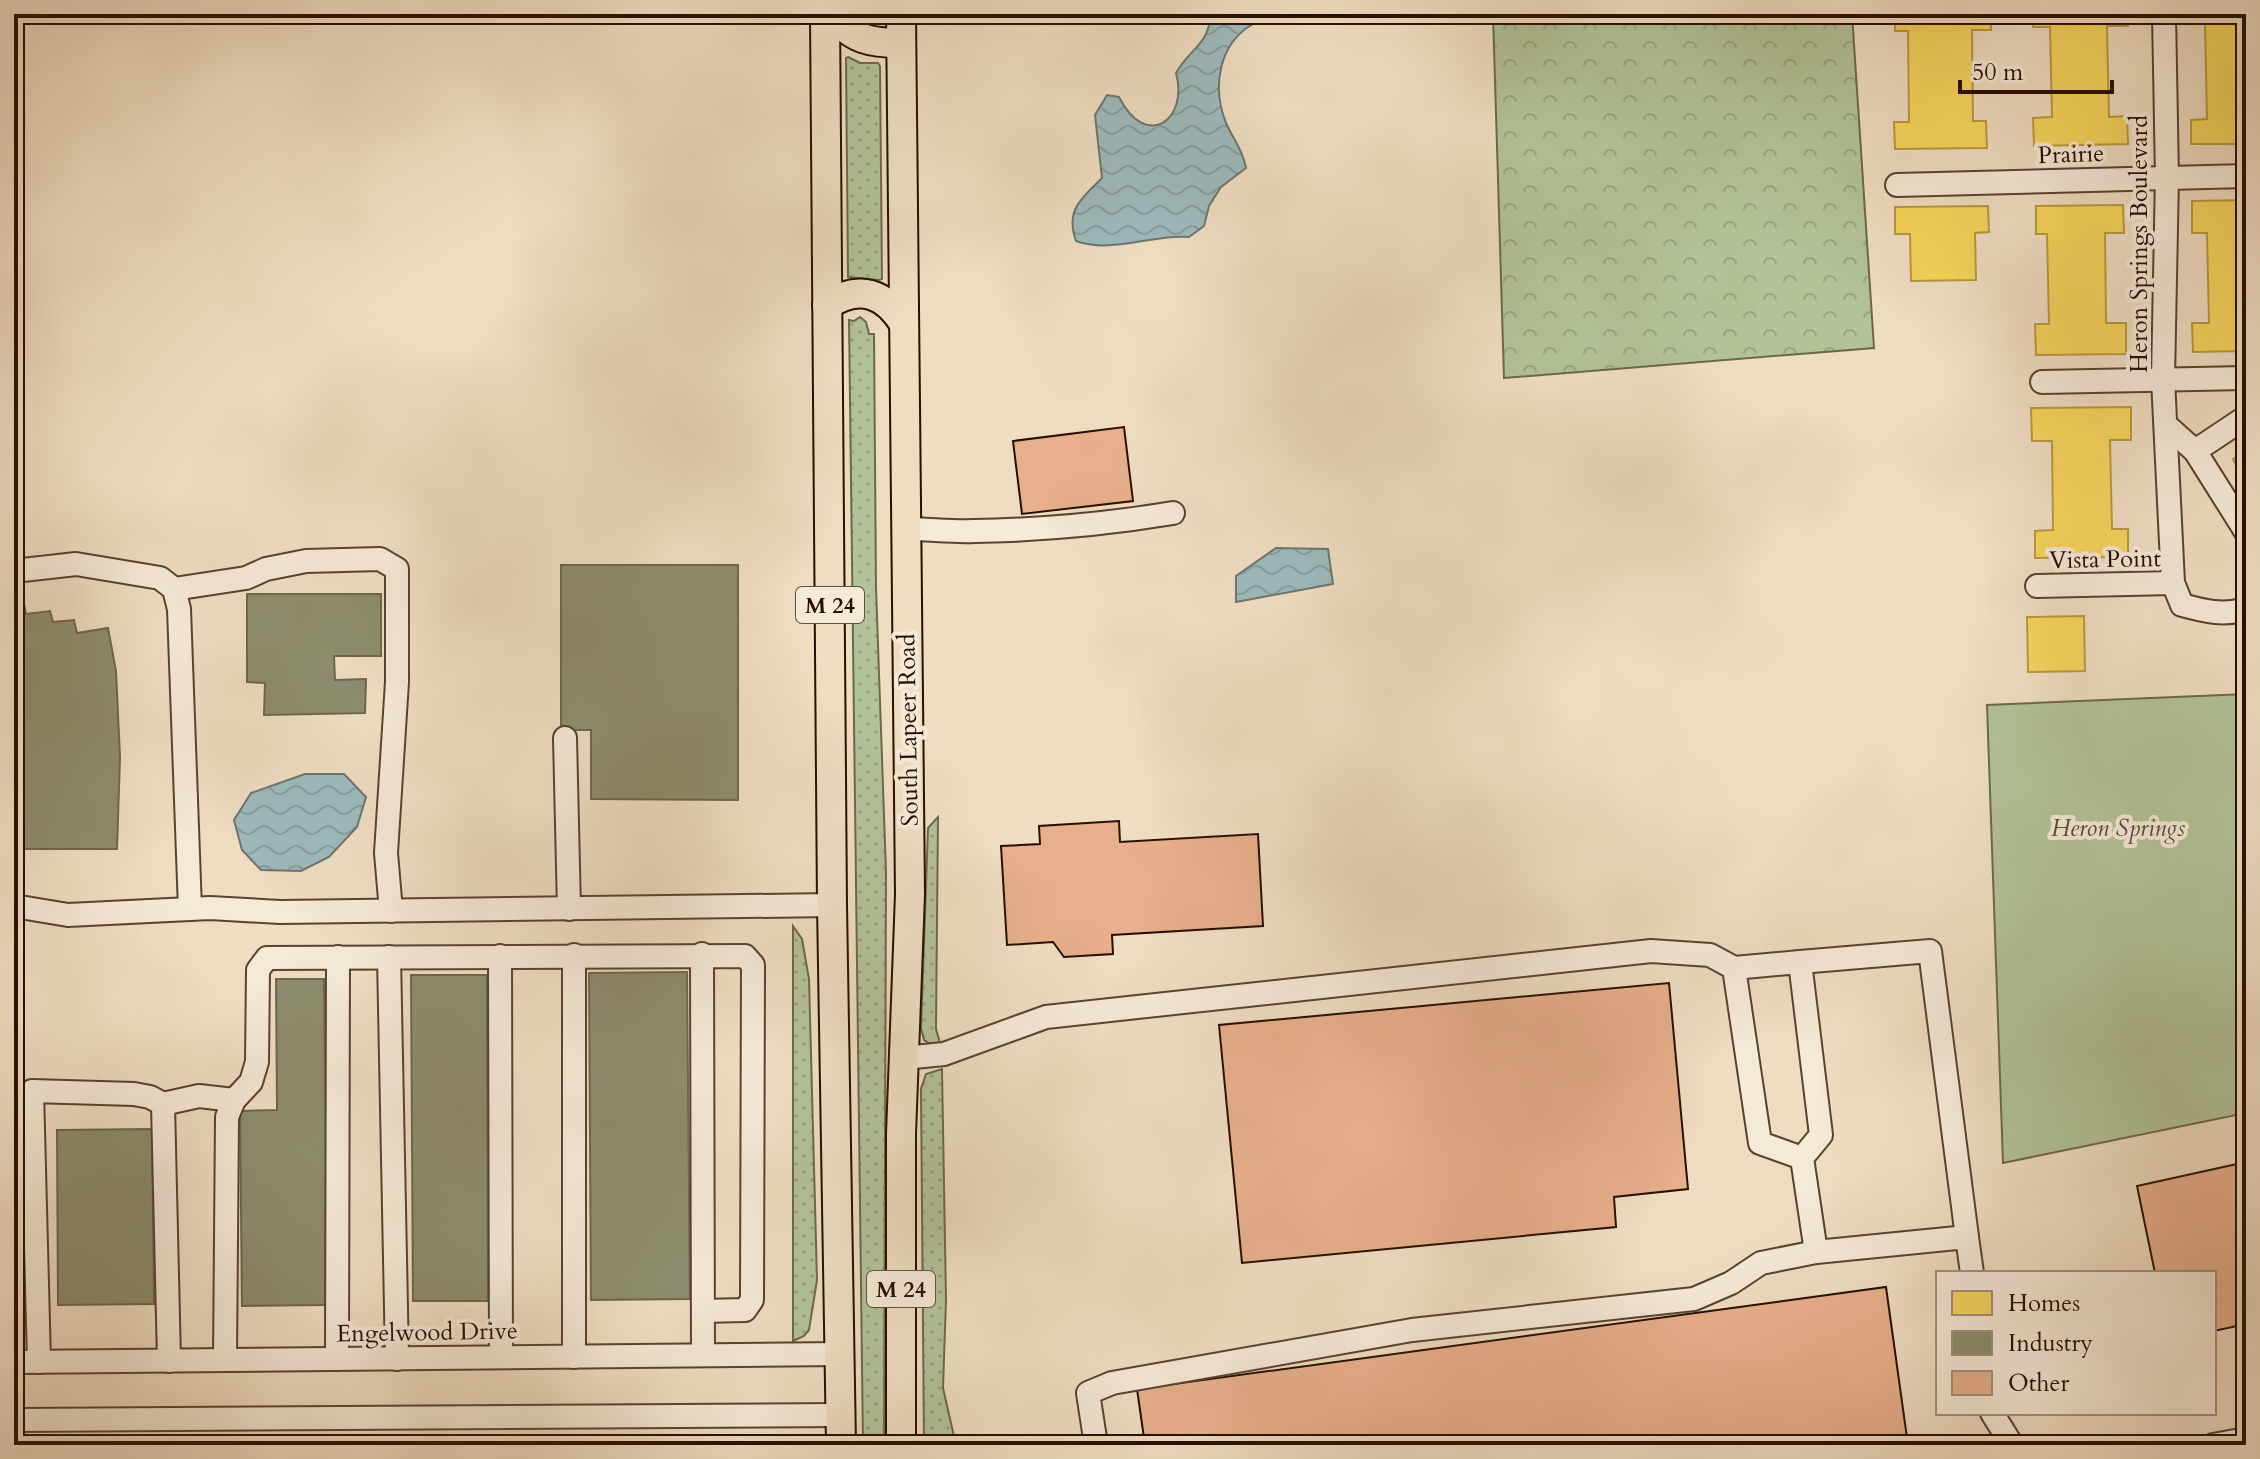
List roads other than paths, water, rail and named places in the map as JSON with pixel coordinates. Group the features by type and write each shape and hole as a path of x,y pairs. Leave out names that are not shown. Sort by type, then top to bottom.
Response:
{"main road":[{"name":"M 24","path":"825,14 832,905 841,1445"},
{"path":"833,14 840,25 860,39 875,43 901,43"},
{"name":"South Lapeer Road","path":"901,14 910,894 901,1134 901,1445"},
{"path":"827,305 850,294 874,296 886,300 904,324"}],"street":[{"name":"Heron Springs Boulevard","path":"2164,14 2167,177 2163,379 2173,583"},
{"name":"Prairie","path":"1897,185 2246,176"},
{"path":"2042,382 2246,378"},
{"path":"2195,451 2246,417"},
{"path":"2167,426 2195,451 2246,532"},
{"path":"906,529 970,532 1026,530 1093,525 1173,513"},
{"path":"174,589 246,578 266,569 306,561 380,559 397,569 397,682 386,853 391,911"},
{"path":"14,571 76,564 160,578 174,589 179,609 190,909"},
{"path":"2173,583 2182,605 2209,613 2234,613 2246,609"},
{"name":"Vista Point","path":"2037,586 2173,583"},
{"path":"565,738 569,909"},
{"path":"14,906 68,915 190,909 391,911 832,905"},
{"path":"904,1058 944,1054 1046,1017 1620,954 1651,951 1696,953 1710,955 1734,968 1930,951 1972,1271"},
{"path":"702,954 703,1355"},
{"path":"574,955 574,1357"},
{"path":"500,956 501,1357"},
{"path":"225,1360 227,1117 234,1100 251,1082 257,1062 258,970 267,958 745,956 753,965 752,1300 745,1310 703,1311"},
{"path":"337,1359 338,957"},
{"path":"389,957 397,1359"},
{"path":"1800,962 1821,1135 1802,1158 1816,1252"},
{"path":"1734,968 1760,1143 1802,1158"},
{"path":"39,1362 32,1091 134,1094 163,1104 199,1096 234,1100"},
{"path":"163,1104 169,1361"},
{"path":"1096,1445 1088,1393 1112,1383 1412,1330 1694,1299 1731,1283 1761,1263 1816,1252 1967,1237"},
{"name":"Engelwood Drive","path":"14,1362 840,1354"},
{"path":"14,1420 841,1415"},
{"path":"1993,1415 2012,1445"},
{"path":"2213,1445 2246,1439"}],"water":[{"path":"1211,14 1289,14 1257,22 1241,33 1225,55 1221,68 1219,96 1222,110 1246,168 1221,187 1209,206 1204,226 1189,237 1118,245 1076,241 1072,221 1074,213 1082,199 1102,178 1095,115 1107,95 1119,97 1141,123 1152,126 1162,123 1171,115 1176,104 1176,73 1202,40"},
{"path":"1276,548 1328,549 1333,584 1236,602 1236,576"},
{"path":"305,774 344,774 366,797 357,827 329,857 301,871 261,870 242,850 234,820 251,793"}],"park label":[{"name":"Heron Springs","path":"2118,828"}]}
